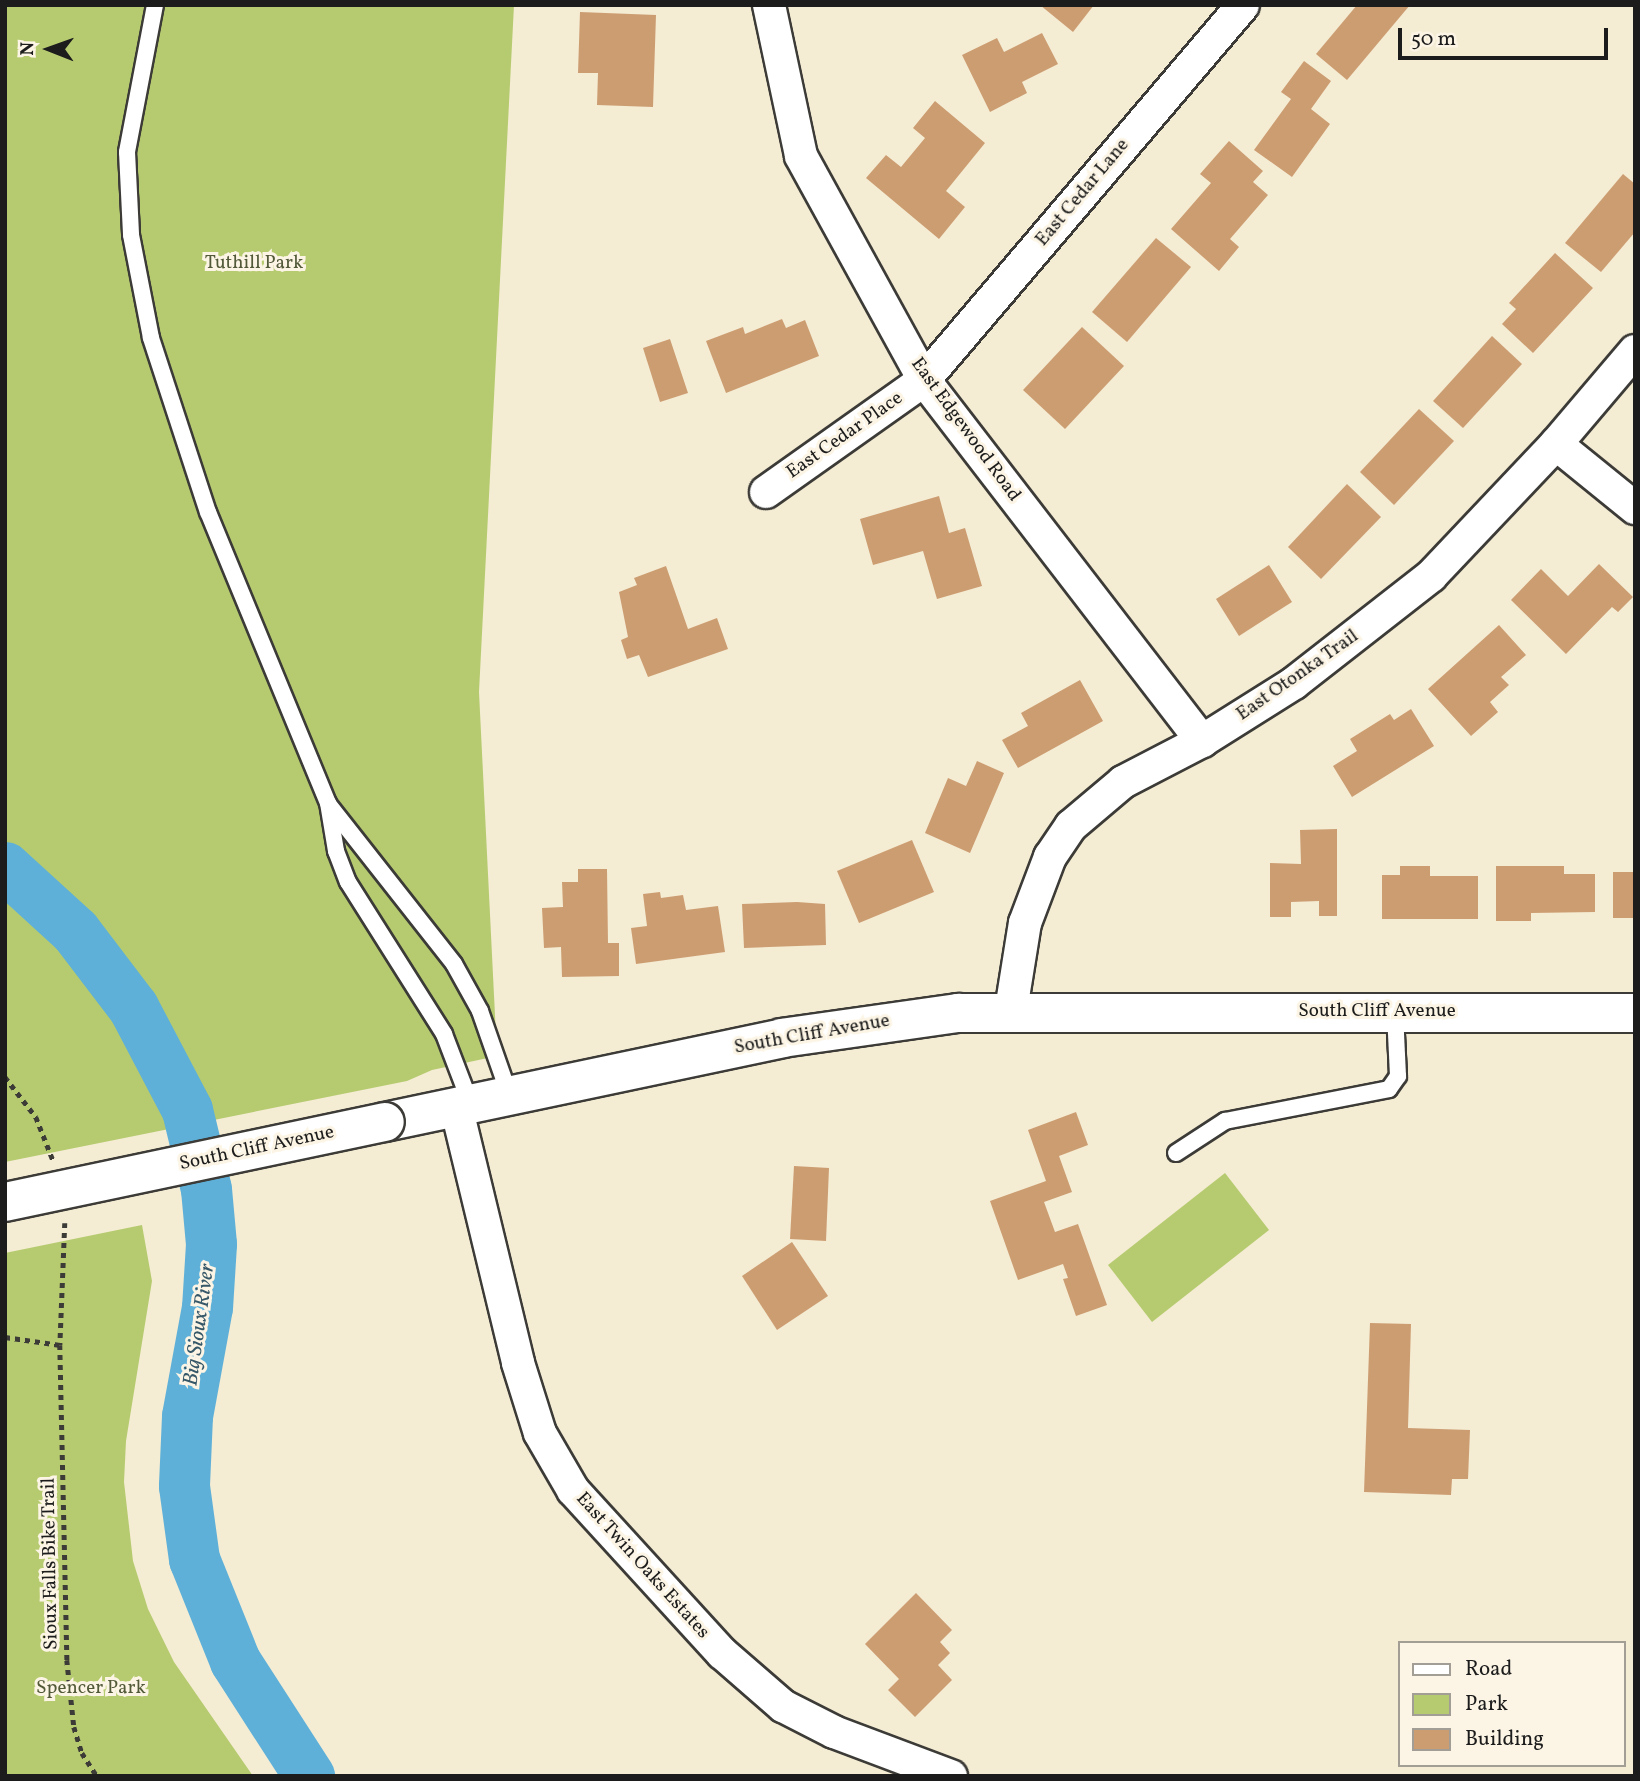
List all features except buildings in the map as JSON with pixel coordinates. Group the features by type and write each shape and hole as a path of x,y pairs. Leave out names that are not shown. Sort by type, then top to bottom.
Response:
{"main road":[{"name":"South Cliff Avenue","path":"5,1202 509,1094 839,1027 1011,1010 1635,1013"}],"street":[{"name":"East Edgewood Road","path":"769,5 801,156 924,380 1202,741"},
{"name":"East Cedar Lane","path":"924,380 1243,5"},
{"name":"East Otonka Trail","path":"1011,1010 1024,923 1051,857 1071,825 1123,782 1202,741 1294,683 1431,576 1556,444 1635,351"},
{"name":"East Cedar Place","path":"766,492 924,380"},
{"path":"1556,444 1635,508"},
{"name":"East Twin Oaks Estates","path":"463,1104 518,1363 540,1433 573,1490 722,1653 783,1706 834,1732 951,1776"}],"lane":[{"path":"155,5 127,152 131,235 143,302 208,512 328,803 336,851 348,882 444,1034 463,1104"},
{"path":"328,803 454,964 480,1011 509,1094"},
{"path":"1176,1153 1225,1121 1389,1089 1398,1076 1395,1012"}],"path":[{"name":"Sioux Falls Bike Trail","path":"5,1337 60,1345 67,1660 74,1727 82,1753 97,1776"}],"green space":[{"name":"Tuthill Park","path":"5,5 514,5 479,692 497,1056 432,1070 407,1081 5,1162"},
{"path":"1225,1173 1269,1230 1152,1322 1108,1265"},
{"name":"Spencer Park","path":"142,1225 152,1281 126,1441 124,1482 133,1561 148,1609 174,1662 253,1776 5,1776 5,1253"}],"waterway":[{"name":"Big Sioux River","path":"5,867 75,931 133,1007 187,1110 206,1189 211,1244 207,1307 187,1416 184,1486 194,1559 235,1661 309,1776"}]}
